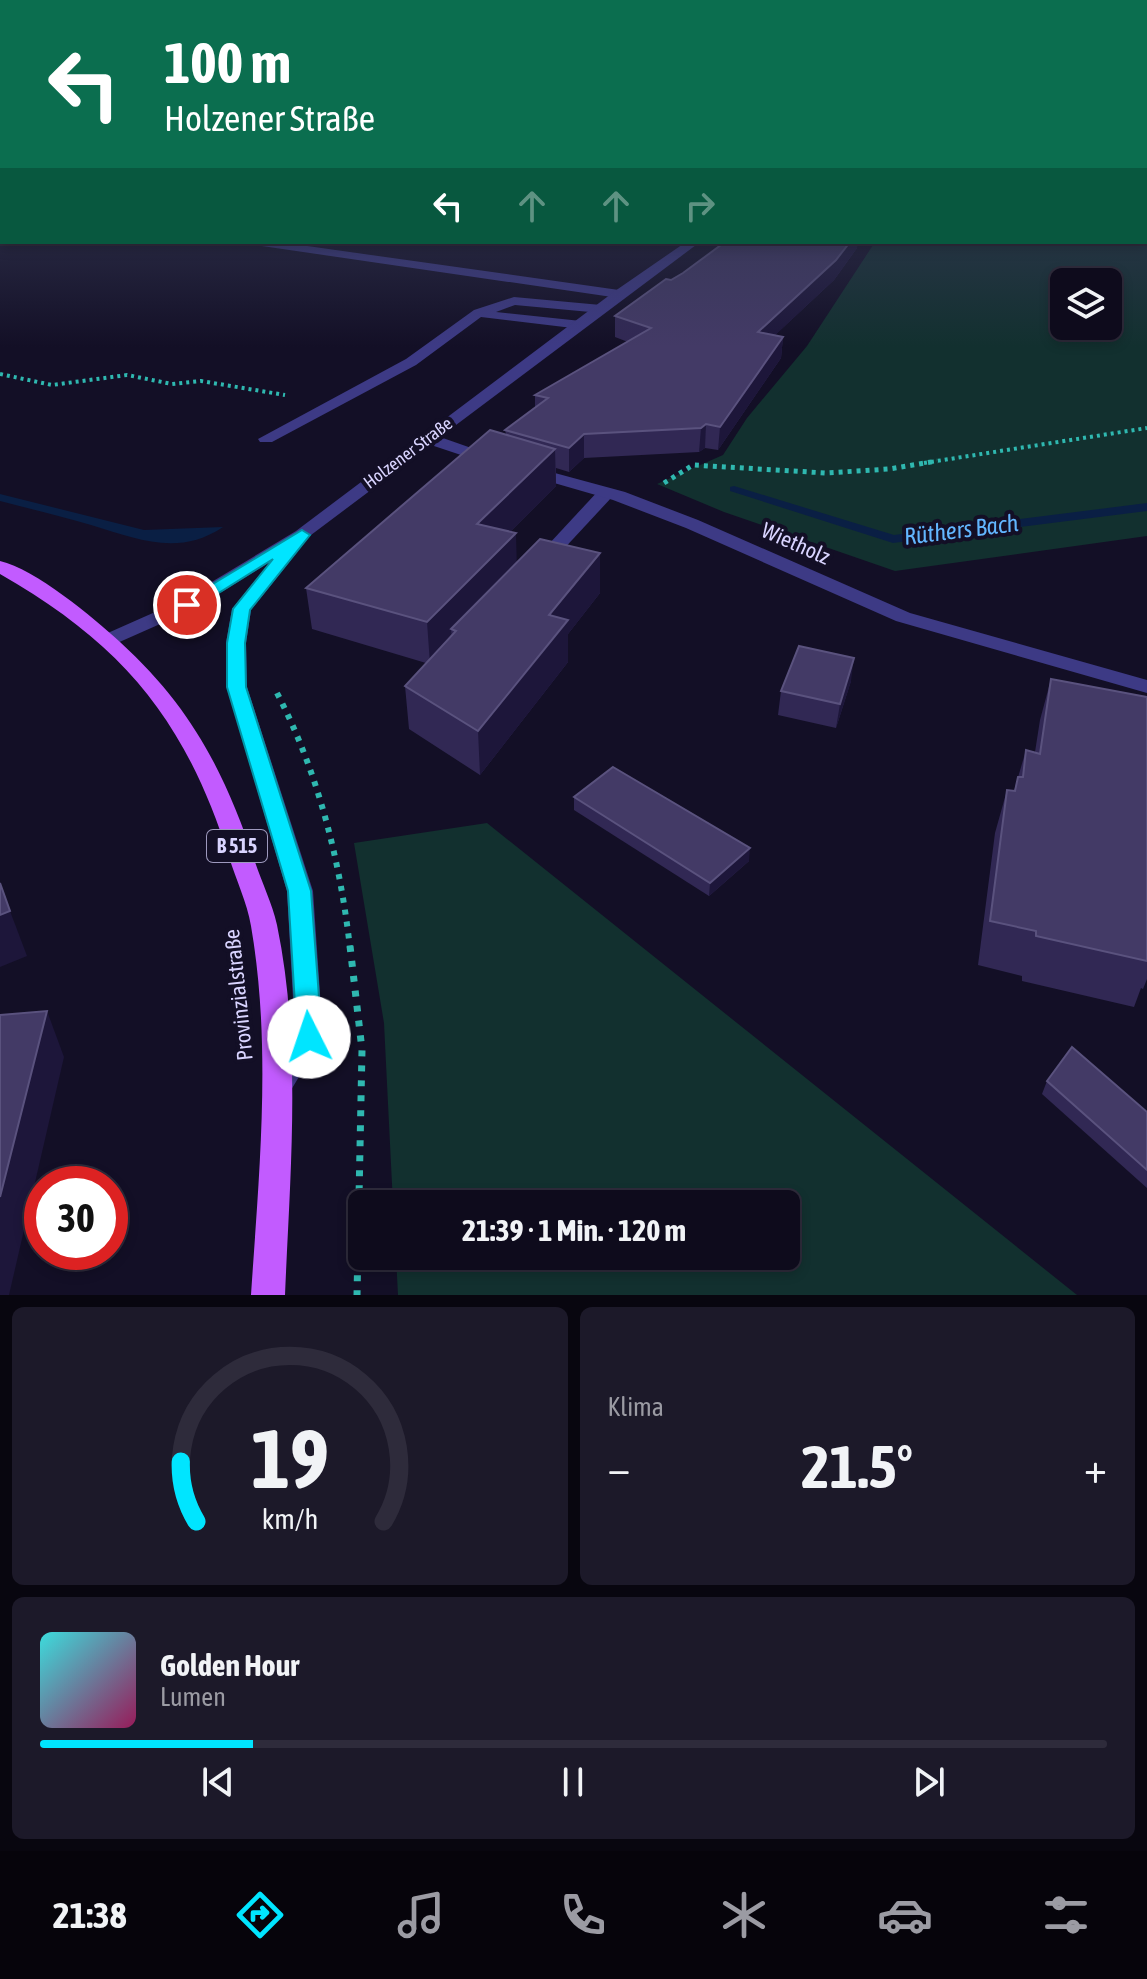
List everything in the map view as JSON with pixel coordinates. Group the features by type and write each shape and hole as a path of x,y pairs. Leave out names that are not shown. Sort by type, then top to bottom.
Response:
{"main road":[{"name":"Provinzialstraße","path":"0,566 42,588 108,640 145,678 183,726 221,797 265,929 277,1086 268,1295"}],"street":[{"path":"269,244 619,294"},
{"name":"Holzener Straße","path":"108,640 187,605 302,535 619,294 691,244"},
{"path":"266,439 411,362 479,313 514,301 601,309"},
{"path":"479,313 581,325"},
{"name":"Wietholz","path":"427,438 612,495 692,524 903,617 1147,687"},
{"path":"530,575 612,495"},
{"name":"Provinzialstraße","path":"277,1086 309,1037 300,891 237,687 236,643 242,609 302,535"}],"path":[{"path":"0,374 52,385 127,375 172,384 201,381 299,397"},
{"path":"612,495 644,495 693,465 826,473 889,469 1147,428"}],"green space":[{"path":"874,244 1147,244 1147,536 895,571 724,512 657,484 723,455 747,418 807,346"},
{"path":"487,823 1077,1295 398,1295 397,1270 800,1270 800,1190 392,1190 384,1023 354,843"}],"water":[{"path":"0,494 144,530 223,527 190,541 142,540 0,501"}],"building":[{"path":"722,244 848,244 836,260 758,332 783,337 720,427 706,424 701,428 584,434 569,448 505,430 548,398 535,395 651,328 615,316 666,279 671,280"},
{"path":"490,430 555,449 477,524 516,533 427,622 306,588"},
{"path":"540,539 600,553 549,615 568,620 478,731 405,686 456,631 451,629"},
{"path":"799,646 854,658 840,704 781,691"},
{"path":"1051,679 1147,697 1147,961 1036,936 1036,931 990,921 1007,790 1015,791 1018,777 1023,777 1026,750 1040,754"},
{"path":"613,767 750,848 710,883 574,797"},
{"path":"0,883 10,911 0,915"},
{"path":"47,1011 0,1197 0,1015"},
{"path":"1072,1047 1147,1112 1147,1170 1047,1081"}],"waterway":[{"name":"Rüthers Bach","path":"734,489 893,539 1147,507"}],"route":[{"path":"187,605 302,535 242,609 236,643 237,687 300,891 309,1037"}]}
